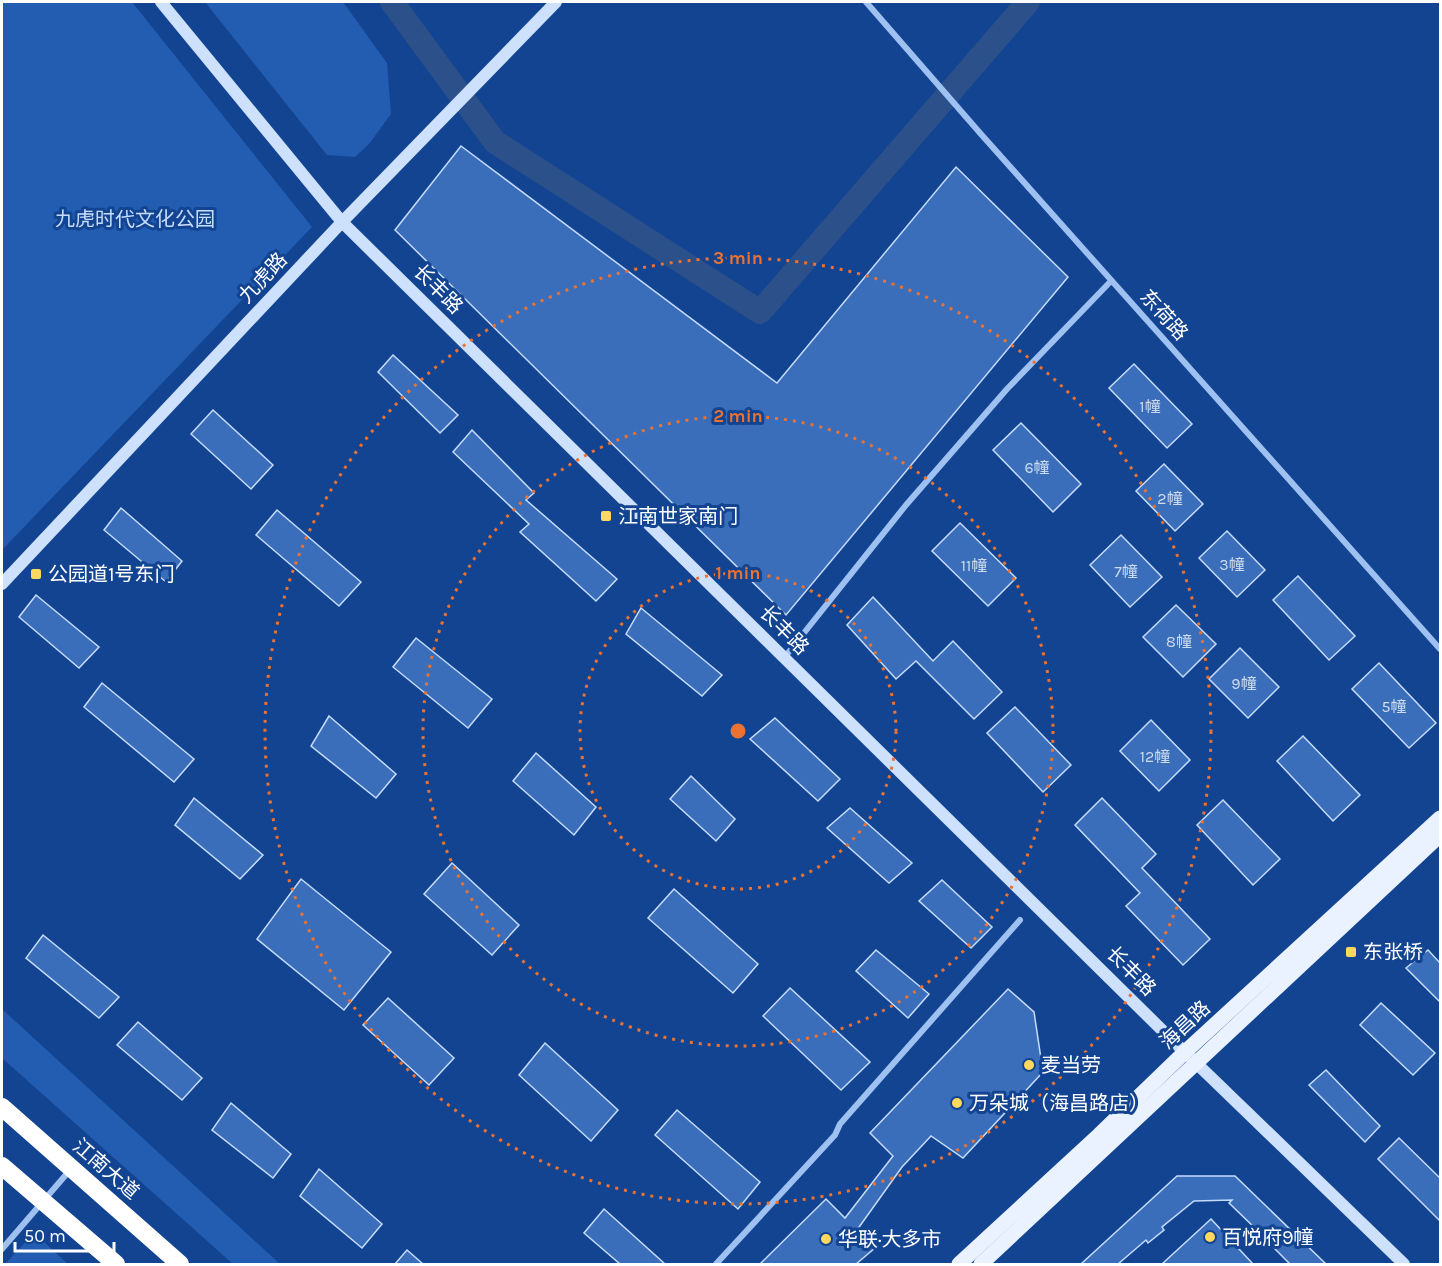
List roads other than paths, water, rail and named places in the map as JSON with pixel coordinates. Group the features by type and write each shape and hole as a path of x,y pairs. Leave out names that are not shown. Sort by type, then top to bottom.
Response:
{"highway":[{"name":"江南大道","path":"2,1107 180,1264"},
{"path":"2,1166 116,1264"}],"main road":[{"name":"海昌路","path":"981,1264 1191,1057 1440,818"},
{"name":"海昌路","path":"959,1264 1440,835"}],"street":[{"name":"长丰路","path":"161,2 342,222 1404,1264"},
{"name":"九虎路","path":"2,584 342,222 556,2"},
{"name":"东荷路","path":"866,2 1440,649"},
{"path":"784,658 906,505 1007,389 1111,280"},
{"path":"716,1264 835,1135 840,1124 1020,920"},
{"path":"2,1249 71,1168"}],"waterway":[{"path":"392,2 495,142 760,312 1028,2"}],"place":[{"name":"江南世家南门","path":"606,516"},
{"name":"公园道1号东门","path":"36,574"},
{"name":"东张桥","path":"1351,952"},
{"name":"麦当劳","path":"1029,1065"},
{"name":"万朵城（海昌路店）","path":"957,1103"},
{"name":"百悦府9幢","path":"1210,1237"},
{"name":"华联·大多市","path":"826,1239"}],"park label":[{"name":"九虎时代文化公园","path":"135,219"}]}
